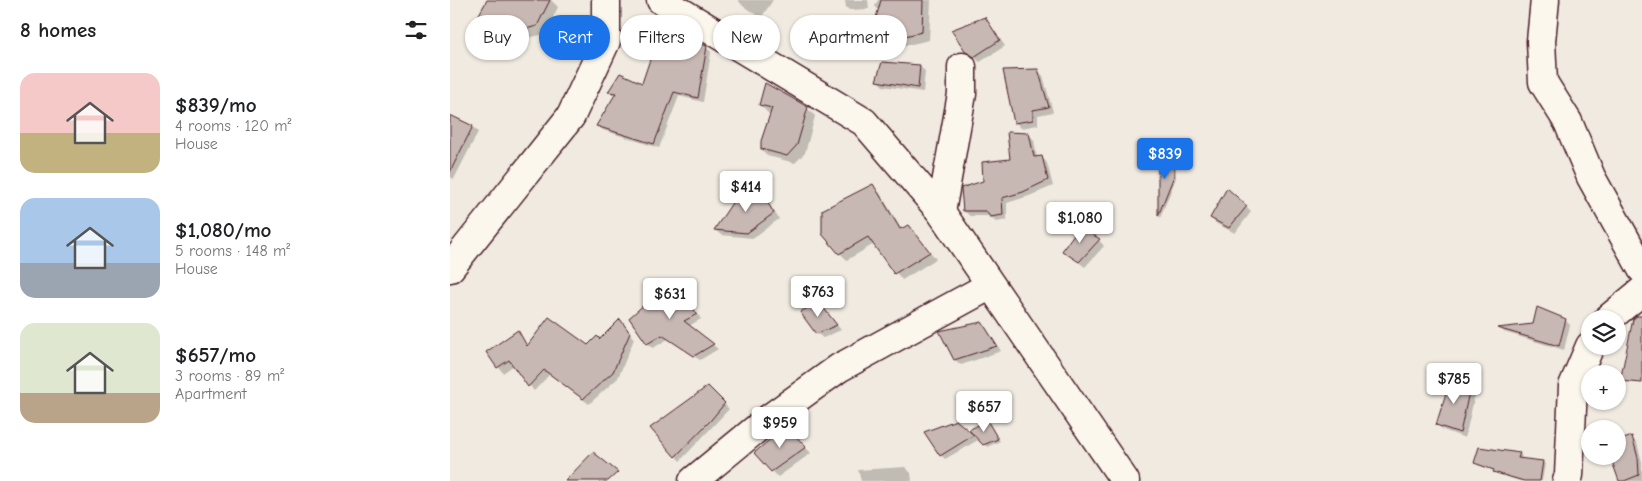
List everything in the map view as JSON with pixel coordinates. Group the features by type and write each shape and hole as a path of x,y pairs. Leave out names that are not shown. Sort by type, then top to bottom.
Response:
{"street":[{"path":"450,268 571,116 606,41 606,0"},
{"path":"661,0 864,122 941,212 1122,480"},
{"path":"1545,0 1541,41 1543,82 1568,122 1592,177 1642,270"},
{"path":"941,212 962,94 962,67"},
{"path":"693,481 767,420 839,368 991,285"},
{"path":"1619,310 1642,291"},
{"path":"1569,479 1573,386 1586,355"}],"building":[{"path":"487,0 550,0 542,15 539,15 537,26 529,28 529,15 479,15"},
{"path":"881,0 923,0 922,32 907,35 907,15 877,15"},
{"path":"985,17 1000,40 974,57 966,52 951,30"},
{"path":"703,45 707,46 698,98 674,92 654,144 596,126 616,93 608,92 620,73 642,83 650,60 703,60"},
{"path":"882,62 920,65 918,88 876,81"},
{"path":"1038,69 1049,107 1033,110 1033,120 1014,123 1003,70"},
{"path":"765,83 808,107 797,145 787,156 761,149 761,141 772,108 759,105"},
{"path":"450,115 473,126 450,172"},
{"path":"1007,132 1029,133 1034,157 1042,156 1048,180 1023,192 1002,198 1003,215 990,217 986,211 963,211 961,188 983,181 982,162 1010,159"},
{"path":"1158,160 1174,160 1174,176 1158,216"},
{"path":"873,184 900,229 909,225 930,252 894,274 868,237 839,254 822,234 822,210"},
{"path":"757,186 774,213 747,233 714,230 732,203"},
{"path":"1227,188 1247,206 1229,228 1210,218"},
{"path":"1079,227 1100,239 1079,262 1062,251"},
{"path":"673,279 697,314 684,321 714,344 694,356 662,335 647,344 629,318"},
{"path":"819,302 837,325 816,334 800,312"},
{"path":"1537,307 1566,319 1559,346 1497,328 1533,324"},
{"path":"1637,316 1642,316 1642,383 1626,382 1626,365 1623,365 1633,319"},
{"path":"549,317 588,345 597,336 600,339 620,319 630,333 613,372 583,399 544,370 528,387 509,360 497,368 486,352 518,330 527,346"},
{"path":"982,322 997,346 954,360 939,331"},
{"path":"1451,377 1471,383 1460,433 1436,425"},
{"path":"708,386 725,403 675,457 650,428"},
{"path":"956,420 974,435 940,456 924,432"},
{"path":"987,420 998,439 983,445 969,430"},
{"path":"786,426 806,447 771,472 754,453"},
{"path":"1632,436 1638,458 1639,475 1619,481 1613,465 1626,465 1626,438"},
{"path":"1479,447 1520,453 1518,458 1543,461 1540,481 1524,481 1493,472 1494,470 1474,463"},
{"path":"593,452 618,472 608,481 565,481"}]}
